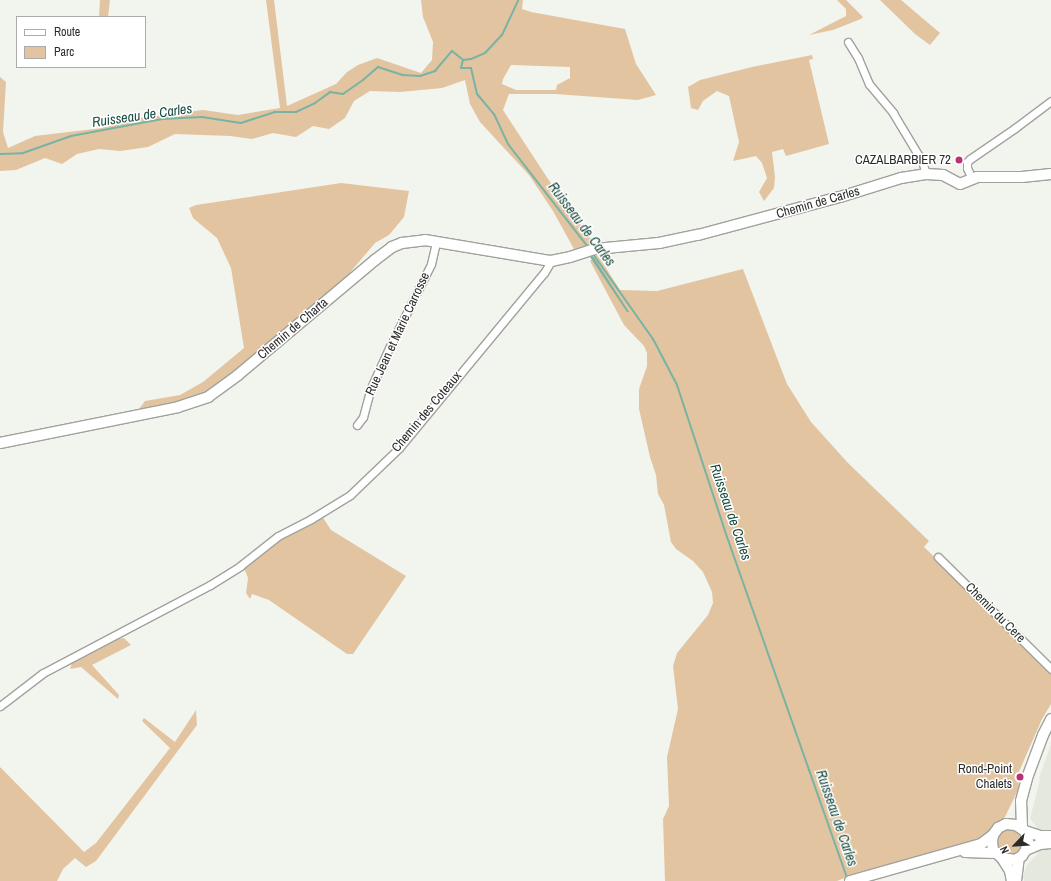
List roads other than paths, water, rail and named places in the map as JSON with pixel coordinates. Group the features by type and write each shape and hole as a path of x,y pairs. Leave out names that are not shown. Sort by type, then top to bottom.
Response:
{"street":[{"path":"848,42 858,58 869,84 893,113 922,161 926,174"},
{"path":"972,179 966,168 967,162 970,159 1051,101"},
{"name":"Chemin de Carles","path":"582,254 595,249 659,243 698,235 832,199 901,178 926,174 943,175 960,184 984,176 1022,177 1051,174"},
{"name":"Chemin de Charta","path":"0,444 178,407 208,397 221,389 392,247 411,240 436,242 551,261 582,254"},
{"name":"Rue Jean et Marie Carrosse","path":"357,425 363,417 370,390 389,348 431,264 436,242"},
{"name":"Chemin des Coteaux","path":"0,706 43,673 210,585 240,566 278,536 311,519 350,495 399,448 544,273 551,261"},
{"name":"Chemin du Cere","path":"938,557 1051,669"},
{"path":"852,880 953,853 981,844 993,835 998,828 1006,824 1021,801 1030,769 1051,719"},
{"path":"1016,881 1028,841 1023,830 1021,801"},
{"path":"1006,824 1016,825 1023,830 1040,836 1051,836"},
{"path":"993,835 992,846 1010,872 1012,881"},
{"path":"953,853 999,856 1011,860 1040,844 1051,843"}],"waterway":[{"path":"463,60 471,59 485,53 502,35 518,0"},
{"name":"Ruisseau de Carles","path":"0,154 23,153 71,136 162,119 202,117 241,123 274,112 296,112 315,103 330,92 343,94 378,67 402,75 420,76 435,71 452,51 463,60 461,68 471,68 477,94 494,114 508,144 588,247"},
{"name":"Ruisseau de Carles","path":"593,254 653,339 677,385 727,537 847,878"}],"place":[{"name":"CAZALBARBIER 72","path":"959,160"},
{"name":"Rond-Point Chalets","path":"1020,777"}]}
